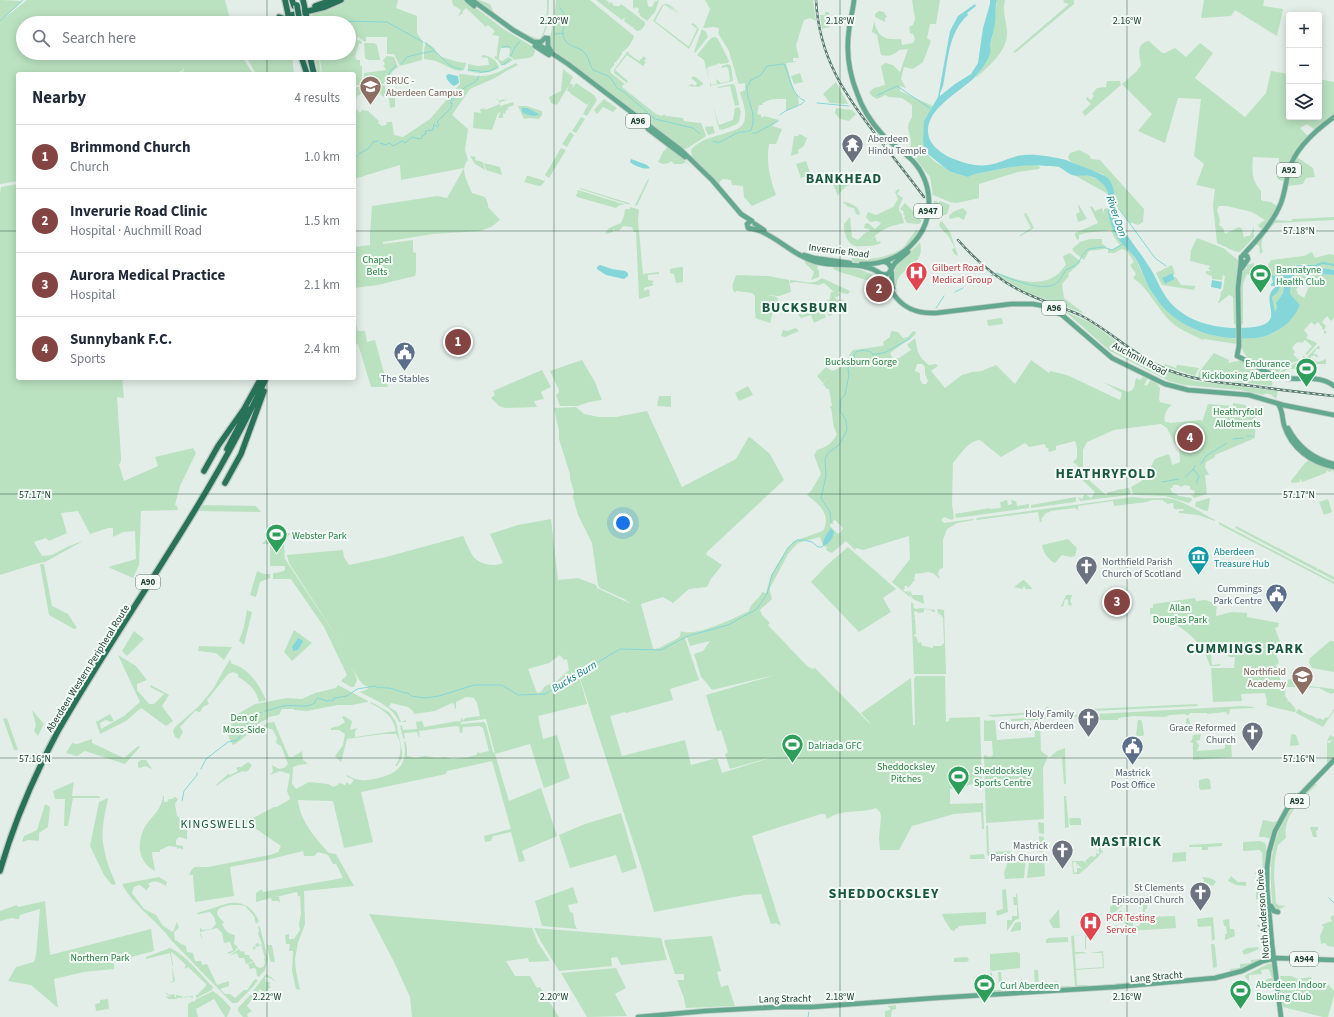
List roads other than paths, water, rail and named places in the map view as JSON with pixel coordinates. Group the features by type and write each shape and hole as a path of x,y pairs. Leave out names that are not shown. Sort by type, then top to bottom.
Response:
{"highway":[{"path":"285,0 288,14 330,5 341,0"},
{"path":"303,0 308,5 316,8"},
{"path":"303,0 306,16"},
{"path":"310,16 316,8 332,0"},
{"path":"295,3 298,16"},
{"path":"302,60 306,72"},
{"path":"308,60 311,72"},
{"path":"311,60 315,72"},
{"path":"314,60 316,72"},
{"name":"A90","path":"204,471 218,446 244,409 261,380"},
{"name":"Aberdeen Western Peripheral Route","path":"0,871 24,803 58,731 211,482 261,380"},
{"name":"A90","path":"225,483 241,454 266,380"},
{"name":"Aberdeen Western Peripheral Route","path":"216,472 242,428 266,380"},
{"name":"Aberdeen Western Peripheral Route","path":"0,861 27,787 56,729 211,482"}],"main road":[{"name":"A96","path":"467,0 508,30 558,61 700,169"},
{"name":"A96","path":"472,0 513,30 552,53 680,149 700,169"},
{"name":"A947","path":"854,0 848,38 850,70 860,100 866,113 884,136 918,168 925,181 929,198 927,217 918,237 910,247 902,253 884,262"},
{"path":"533,42 540,42 547,38 548,48 552,53"},
{"name":"A92","path":"1334,116 1306,141 1296,155 1289,169 1281,203 1273,220 1244,259 1238,288 1238,324 1241,354 1253,365 1280,377 1326,380 1334,386"},
{"name":"A947","path":"874,124 916,161 926,178 931,194 930,215 924,233 912,248 896,263 891,271"},
{"name":"Inverurie Road","path":"700,169 751,225 796,254 810,260 827,264 869,268 881,274"},
{"name":"Inverurie Road","path":"751,225 809,257 863,265 884,262"},
{"name":"A96","path":"884,262 891,265 891,271"},
{"path":"884,262 879,267 881,274 888,275 891,271"},
{"name":"A96","path":"860,267 871,271 882,278 892,290"},
{"name":"Auchmill Road","path":"891,271 892,283 896,293 905,303 916,308 926,310 942,310 1019,300 1042,304 1062,312 1111,354 1167,382 1188,388 1246,392 1276,402 1284,407"},
{"name":"Auchmill Road","path":"881,274 888,281 898,300 917,311 926,313 945,312 1011,304 1031,304 1044,306 1062,315 1112,358 1165,384 1188,390 1249,395 1276,402 1334,412"},
{"path":"1276,402 1281,409 1285,429 1296,447 1309,458 1324,465 1334,467"},
{"name":"A96","path":"1284,407 1290,406 1334,415"},
{"path":"1284,407 1288,427 1300,446 1313,456 1334,464"},
{"name":"North Anderson Drive","path":"1282,1017 1267,873 1268,857 1272,840 1279,823 1290,806 1334,760"},
{"name":"North Anderson Drive","path":"1275,959 1269,865 1274,840 1278,829 1294,804 1334,764"},
{"path":"1271,906 1274,911 1278,912"},
{"name":"A944","path":"1275,959 1334,961"},
{"name":"Lang Stracht","path":"638,1017 765,1007 818,1007 1215,978 1242,971 1275,959"},
{"name":"Lang Stracht","path":"647,1017 655,1015"}],"water":[{"name":"River Don","path":"990,0 997,0 990,53 984,66 976,76 935,112 930,120 928,130 930,140 938,150 949,157 976,165 993,164 1016,156 1024,155 1051,157 1066,160 1106,176 1111,182 1113,188 1120,221 1129,238 1151,269 1166,297 1175,308 1182,313 1190,318 1206,324 1233,328 1245,328 1265,324 1269,321 1271,316 1270,295 1272,290 1277,286 1271,286 1273,282 1271,275 1275,276 1279,281 1282,280 1285,271 1289,267 1298,265 1317,265 1334,270 1334,275 1295,274 1291,279 1290,294 1300,305 1297,312 1288,323 1269,335 1256,338 1241,338 1211,335 1185,325 1162,306 1153,294 1137,261 1114,232 1108,215 1107,190 1095,178 1088,176 1075,176 1059,167 1038,165 1002,169 975,174 968,177 951,172 945,168 928,154 924,147 924,121 938,97 950,31 958,16 975,4 976,6 967,13 968,15 956,30 950,48 940,96 971,74 978,63 983,28","holes":["1282,284 1284,285 1283,293 1276,303 1277,307 1275,312 1272,297 1278,292"]},
{"path":"448,74 458,76 459,83 454,86 451,84 446,78"},
{"path":"522,108 527,108 539,115 532,116 526,114 522,112"},
{"path":"631,159 647,165 650,168 642,168 637,166 630,162"},
{"path":"600,265 625,271 628,273 628,276 624,279 606,275 597,269"},
{"path":"1172,273 1175,279 1165,284 1162,278"},
{"path":"1212,280 1222,282 1221,289 1211,287"},
{"path":"831,528 834,532 833,537 829,543 823,546 824,539"},
{"path":"298,638 303,642 298,650 293,651 292,647"}],"waterway":[{"path":"0,21 23,0"},
{"path":"560,8 564,13 566,21 563,30 564,38 568,44 584,52 593,70 611,78 617,88 624,92 655,119 693,128 700,134"},
{"path":"356,21 387,22 423,42"},
{"path":"555,34 564,33"},
{"path":"511,56 515,47 520,41"},
{"path":"425,43 434,50"},
{"path":"502,47 508,46 511,48"},
{"path":"423,53 434,51 449,65 462,69"},
{"path":"401,64 407,57 422,53"},
{"path":"502,65 510,59"},
{"path":"713,141 718,143 739,132 751,130 753,124 753,113 748,98 747,87 751,80 761,75 767,66 784,64 794,90 797,95 805,101"},
{"path":"388,76 391,70 396,66"},
{"path":"480,73 490,71 497,67"},
{"path":"468,70 480,71"},
{"path":"380,143 386,145 389,143 393,146 402,141 405,143 412,137 419,139 422,138 422,136 426,134 425,131 433,130 434,124 437,127 439,125 437,122 451,108 452,103 450,103 452,98 456,98 463,89 475,82 479,76"},
{"path":"878,95 897,86 931,109"},
{"path":"780,115 804,102"},
{"path":"817,103 849,106"},
{"path":"753,133 756,133 778,121"},
{"path":"359,154 369,148 373,142 378,141"},
{"name":"River Don","path":"1120,210 1155,258 1166,266"},
{"name":"Bucks Burn","path":"978,280 987,278 997,273 1027,284 1036,286 1051,286 1061,279 1066,270 1077,264 1088,249 1103,247 1112,250 1123,244"},
{"path":"1317,265 1323,263 1334,265"},
{"name":"Bucks Burn","path":"955,292 963,288"},
{"name":"Bucks Burn","path":"936,308 944,296"},
{"name":"Bucks Burn","path":"831,522 830,512 821,498 826,476 825,459 828,453 839,445 847,430 846,420 840,411 841,399 845,395 849,375 848,368 850,365 855,364 854,355 856,352 863,350 868,351 873,355 886,352 911,338"},
{"path":"1247,436 1252,436"},
{"path":"1233,439 1243,438"},
{"path":"1201,464 1206,456 1227,443"},
{"path":"1185,477 1193,470 1195,466"},
{"path":"1193,470 1199,477 1197,483"},
{"path":"1162,482 1179,479"},
{"name":"Bucks Burn","path":"265,711 284,706 307,706 315,703 318,698 331,701 334,700 334,698 347,696 357,689 375,686 378,688 392,689 408,693 411,696 425,698 439,696 474,685 502,685 518,695 545,694 620,649 661,650 688,636 728,625 757,609 767,594 772,575 792,544 797,540 804,540 812,542 818,547 823,546"},
{"name":"Bucks Burn","path":"201,769 206,759 228,742 237,740 247,728 248,721 251,717 262,712"},
{"name":"Bucks Burn","path":"182,801 184,791 197,773"},
{"path":"1329,898 1334,903"},
{"path":"808,1017 809,1012"}],"railway":[{"path":"816,0 822,40 836,75 855,107 924,197"},
{"path":"936,211 940,216"},
{"path":"958,240 983,265 1011,286 1080,315 1148,360 1170,371 1193,378 1217,382 1334,396"}],"place":[{"name":"SRUC - Aberdeen Campus","path":"370,106"},
{"name":"Aberdeen Hindu Temple","path":"853,164"},
{"name":"Inverurie Road Clinic","path":"879,289"},
{"name":"Gilbert Road Medical Group","path":"916,292"},
{"name":"Bannatyne Health Club","path":"1261,294"},
{"name":"Brimmond Church","path":"458,342"},
{"name":"The Stables","path":"405,372"},
{"name":"Endurance Kickboxing Aberdeen","path":"1306,388"},
{"name":"Sunnybank F.C.","path":"1190,438"},
{"name":"Webster Park","path":"277,554"},
{"name":"Aberdeen Treasure Hub","path":"1198,576"},
{"name":"Northfield Parish Church of Scotland","path":"1086,586"},
{"name":"Aurora Medical Practice","path":"1117,602"},
{"name":"Cummings Park Centre","path":"1277,614"},
{"name":"Northfield Academy","path":"1302,696"},
{"name":"Holy Family Church, Aberdeen","path":"1089,738"},
{"name":"Grace Reformed Church","path":"1252,752"},
{"name":"Dalriada GFC","path":"792,764"},
{"name":"Mastrick Post Office","path":"1133,766"},
{"name":"Sheddocksley Sports Centre","path":"959,796"},
{"name":"Mastrick Parish Church","path":"1063,870"},
{"name":"St Clements Episcopal Church","path":"1200,912"},
{"name":"PCR Testing Service","path":"1090,942"},
{"name":"Curl Aberdeen","path":"984,1004"},
{"name":"Aberdeen Indoor Bowling Club","path":"1240,1010"}],"district":[{"name":"BANKHEAD","path":"844,178"},
{"name":"BUCKSBURN","path":"805,307"},
{"name":"HEATHRYFOLD","path":"1106,473"},
{"name":"CUMMINGS PARK","path":"1245,648"},
{"name":"KINGSWELLS","path":"218,824"},
{"name":"MASTRICK","path":"1126,841"},
{"name":"SHEDDOCKSLEY","path":"884,893"}],"park label":[{"name":"Chapel Belts","path":"377,264"},
{"name":"Bucksburn Gorge","path":"861,361"},
{"name":"Heathryfold Allotments","path":"1238,416"},
{"name":"Allan Douglas Park","path":"1180,612"},
{"name":"Den of Moss-Side","path":"244,722"},
{"name":"Sheddocksley Pitches","path":"906,772"},
{"name":"Northern Park","path":"100,957"}]}
